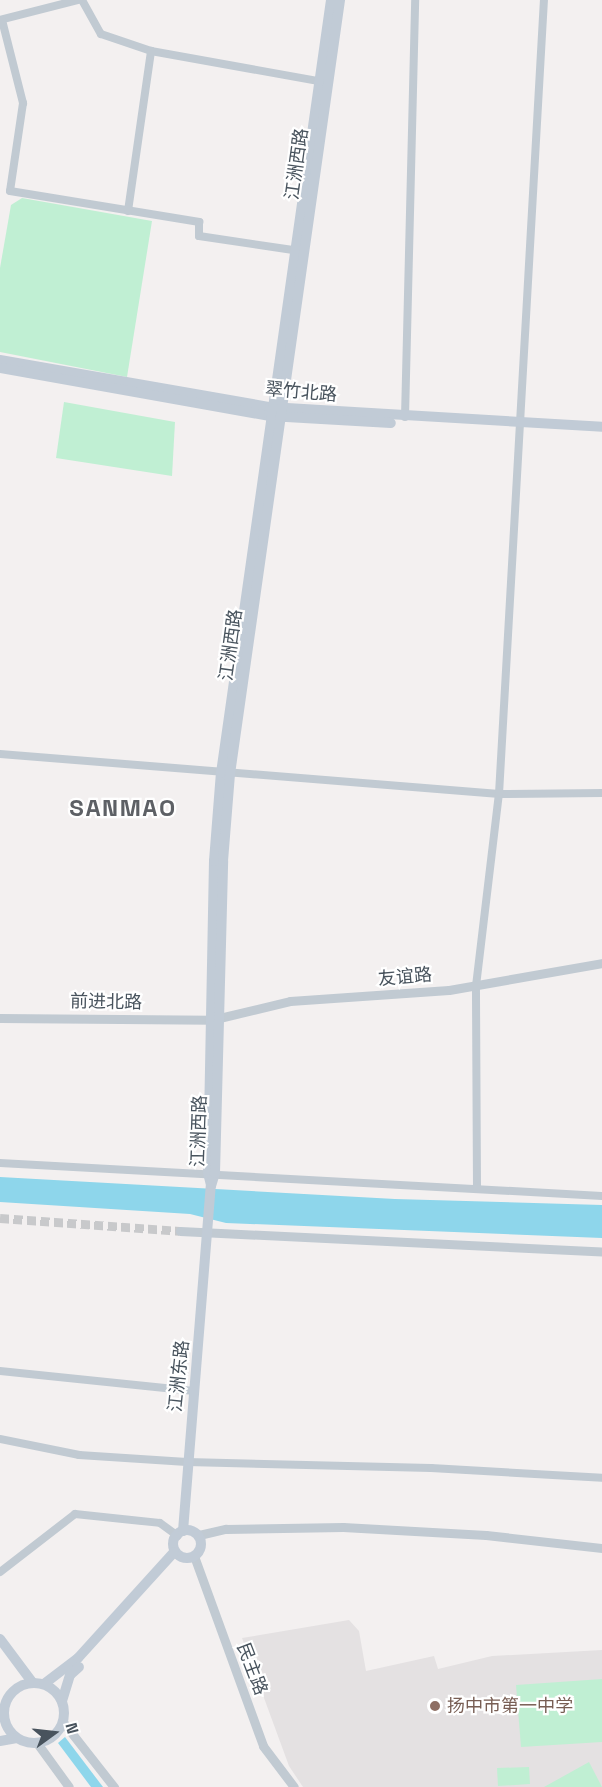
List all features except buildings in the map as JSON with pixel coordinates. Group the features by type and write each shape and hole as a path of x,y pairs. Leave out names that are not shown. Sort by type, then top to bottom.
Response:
{"main road":[{"name":"江洲西路","path":"209,1229 215,1019 214,861 274,412 293,250 331,0"},
{"name":"江洲西路","path":"274,412 340,0"},
{"name":"翠竹北路","path":"0,360 274,412 405,417 522,425 602,434"},
{"name":"翠竹北路","path":"0,368 274,412 602,427"},
{"name":"江洲东路","path":"176,1555 180,1534 209,1229"},
{"path":"44,1684 78,1658 176,1555 194,1556 199,1535 189,1529 180,1534"},
{"path":"0,1741 17,1738 37,1743 50,1739 63,1722 62,1701 70,1675 176,1555"},
{"path":"0,1639 32,1682"},
{"path":"17,1738 2,1709 15,1689 32,1682 44,1684 62,1701"}],"street":[{"path":"293,250 199,236 199,222 10,192 22,103 1,20 80,0 101,34 151,51 317,81"},
{"path":"405,417 415,0"},
{"path":"477,1187 476,986 499,794 522,425 544,0"},
{"path":"128,211 151,51"},
{"path":"0,754 499,794 602,794"},
{"name":"友谊路","path":"215,1019 290,1001 476,986 602,963"},
{"name":"前进北路","path":"0,1018 215,1019"},
{"path":"0,1163 477,1187 602,1196"},
{"path":"180,1231 209,1229 602,1252"},
{"path":"0,1371 194,1391"},
{"path":"0,1438 79,1455 187,1462 431,1468 602,1478"},
{"path":"0,1572 75,1514 160,1523 180,1534"},
{"path":"199,1535 226,1529 344,1527 486,1535 602,1548"},
{"name":"民主路","path":"194,1556 263,1746 294,1787"},
{"path":"63,1722 114,1787"},
{"path":"37,1743 69,1787"}],"shaded area":[{"name":"扬中市第一中学","path":"349,1620 359,1631 366,1671 434,1656 438,1669 492,1656 602,1650 602,1787 303,1787 289,1766 242,1638"}],"green space":[{"path":"22,198 152,221 127,377 0,352 0,268 11,205"},
{"path":"64,402 175,422 172,476 56,458"},
{"path":"602,1679 602,1742 521,1747 516,1685"},
{"path":"589,1762 602,1787 544,1787"},
{"path":"529,1767 530,1784 498,1786 497,1768"}],"water":[{"path":"0,1177 395,1199 602,1205 602,1238 226,1223 190,1214 0,1202"},
{"path":"65,1737 103,1787 91,1787 58,1743"}],"tunnel":[{"path":"0,1218 180,1231"}],"place":[{"name":"扬中市第一中学","path":"435,1706"}],"district":[{"name":"SANMAO","path":"123,808"}]}
